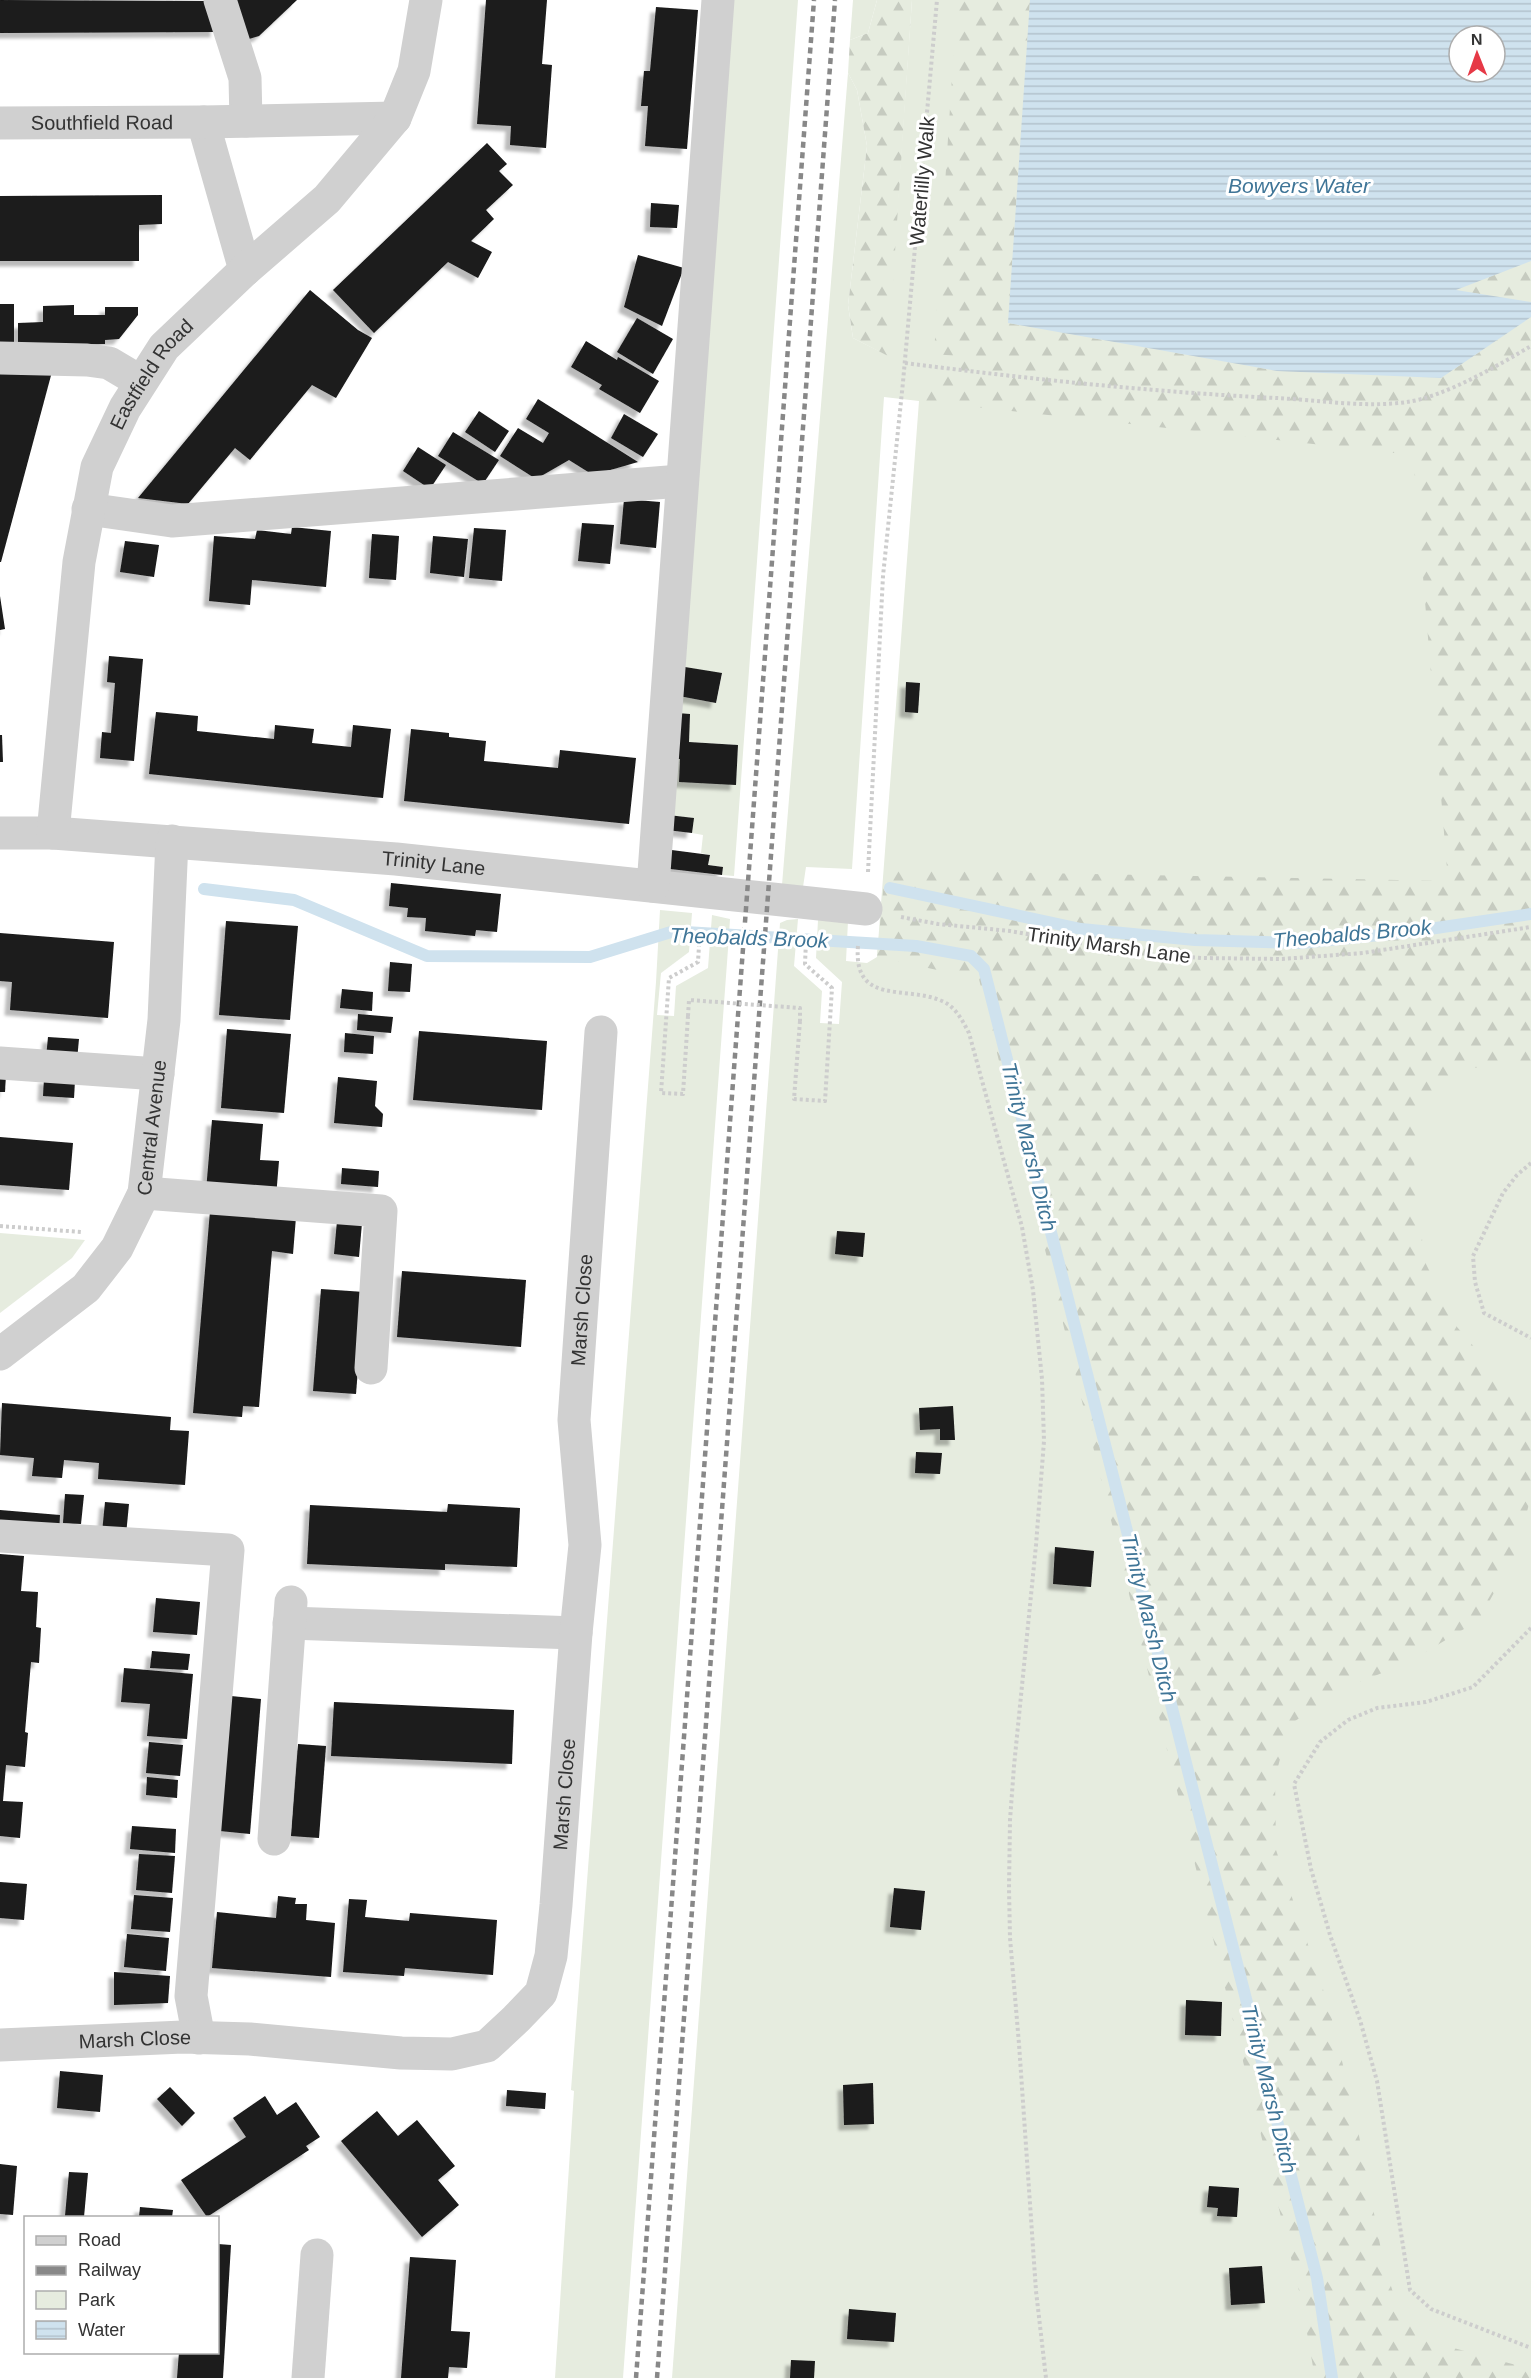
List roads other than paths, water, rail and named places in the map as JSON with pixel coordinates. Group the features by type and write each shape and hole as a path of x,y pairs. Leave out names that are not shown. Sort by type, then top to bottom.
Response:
{"street":[{"path":"220,0 245,78 246,121"},
{"name":"Eastfield Road","path":"53,833 79,562 97,467 125,408 164,347 245,270 327,199 395,118 414,71 426,0"},
{"path":"653,886 718,0"},
{"name":"Southfield Road","path":"0,123 395,118"},
{"path":"203,122 245,270"},
{"path":"0,358 87,360 109,363 141,382"},
{"path":"88,509 172,521 681,481"},
{"name":"Trinity Lane","path":"0,832 172,841 396,859 866,909"},
{"name":"Central Avenue","path":"0,1354 86,1288 117,1248 144,1193 164,1020 172,841"},
{"name":"Marsh Close","path":"0,2045 66,2041 250,2039 401,2053 452,2054 487,2046 541,1993 551,1956 585,1545 574,1420 601,1032"},
{"path":"0,1063 158,1074"},
{"path":"144,1193 381,1211 371,1368"},
{"path":"0,1536 228,1550 191,1996 199,2038"},
{"path":"273,1839 296,1616 576,1633"},
{"path":"309,2378 317,2255"}],"water":[{"name":"Bowyers Water","path":"1030,0 1531,0 1531,261 1456,290 1531,302 1531,317 1441,378 1277,371 1008,323"}],"waterway":[{"name":"Theobalds Brook","path":"890,888 1081,929 1195,940 1301,943 1409,932 1531,914"},
{"name":"Trinity Marsh Ditch","path":"204,889 294,900 427,956 590,957 671,932 685,932 916,946 971,956 984,969 1317,2278 1332,2378"}],"railway":[{"path":"636,2378 814,0"},
{"path":"657,2378 835,0"}]}
